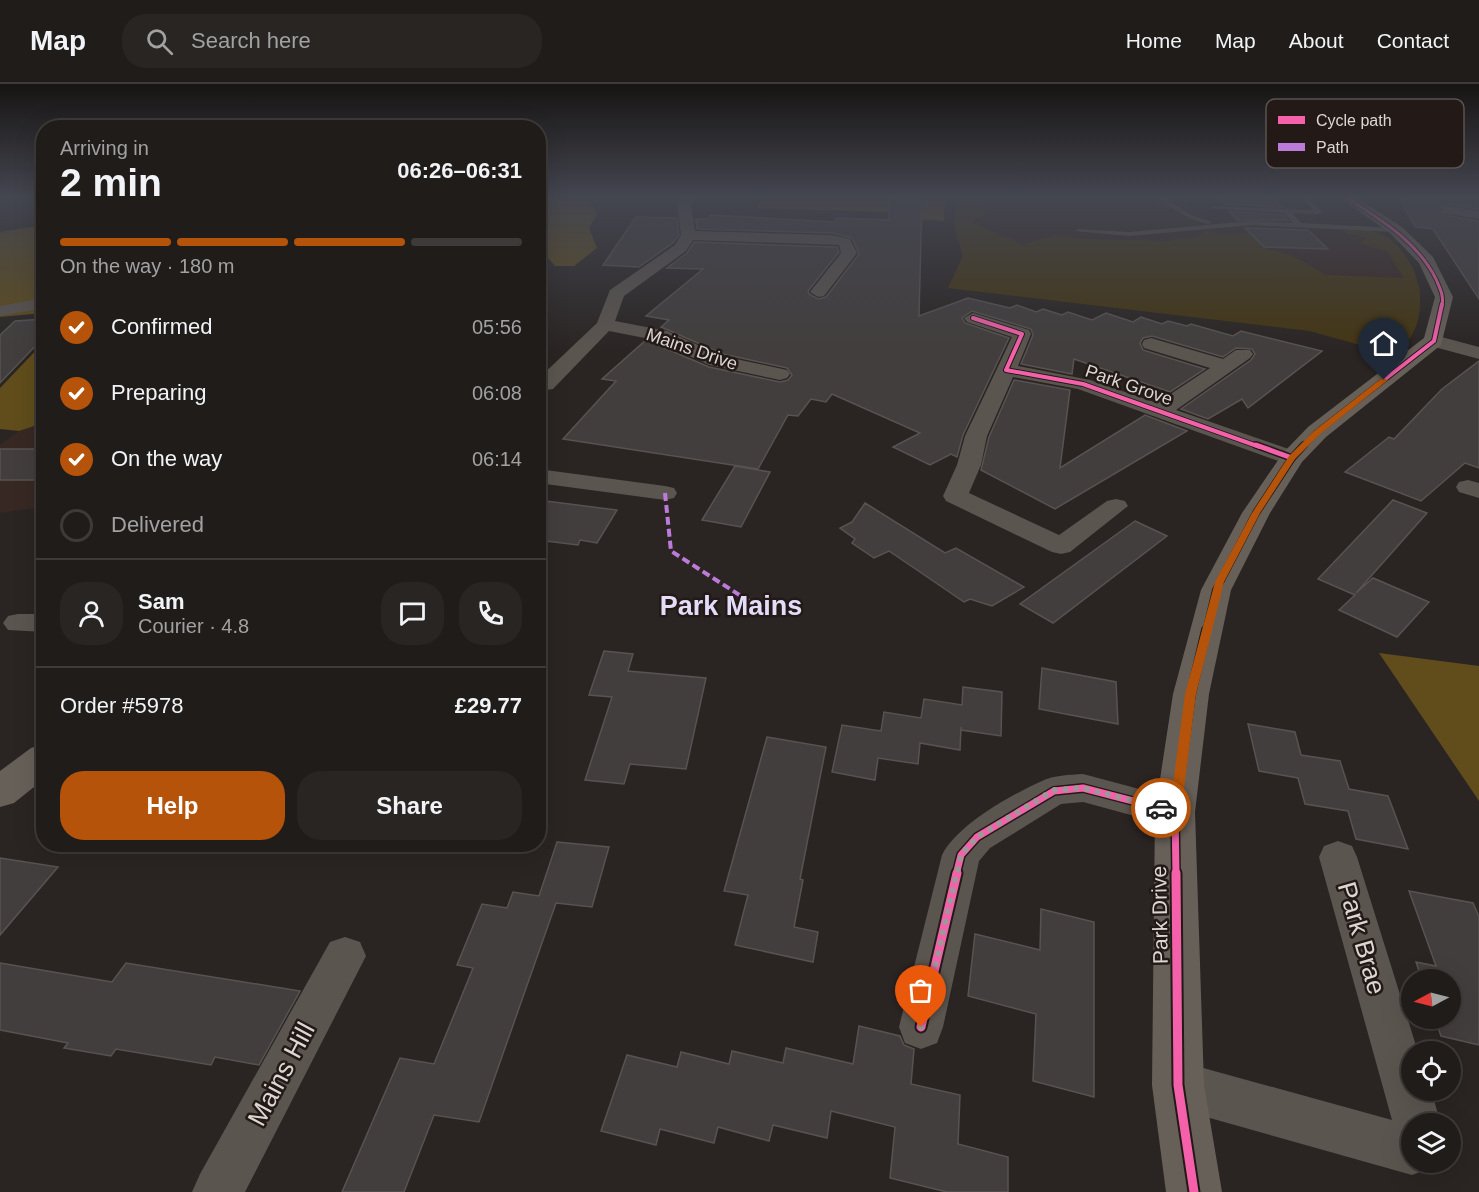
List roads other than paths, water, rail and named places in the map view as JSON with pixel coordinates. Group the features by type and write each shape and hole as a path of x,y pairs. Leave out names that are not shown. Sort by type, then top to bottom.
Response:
{"street":[{"path":"546,384 605,325 616,294 680,249"},
{"path":"818,292 849,254 847,249"},
{"path":"1415,249 1427,261 1444,297 1434,341 1479,353"},
{"path":"0,311 36,304"},
{"path":"973,318 1022,334 976,436 969,465 956,496 1061,546 1116,506"},
{"name":"Mains Drive","path":"605,325 660,335 716,361 780,374"},
{"name":"Park Drive","path":"1194,1192 1178,1085 1175,812 1191,694 1216,590 1256,513 1292,458 1317,432 1434,341"},
{"path":"1152,344 1226,366"},
{"name":"Park Grove","path":"1160,411 1243,354"},
{"name":"Park Grove","path":"1006,370 1083,384 1292,458"},
{"path":"546,477 665,493"},
{"path":"0,792 36,764"},
{"path":"921,1027 961,855 977,837 1054,790 1083,788 1175,812"},
{"name":"Park Brae","path":"1338,857 1414,1113"},
{"name":"Mains Hill","path":"218,1192 345,957"},
{"path":"1178,1085 1401,1147"}],"district":[{"name":"Park Mains","path":"731,606"}]}
